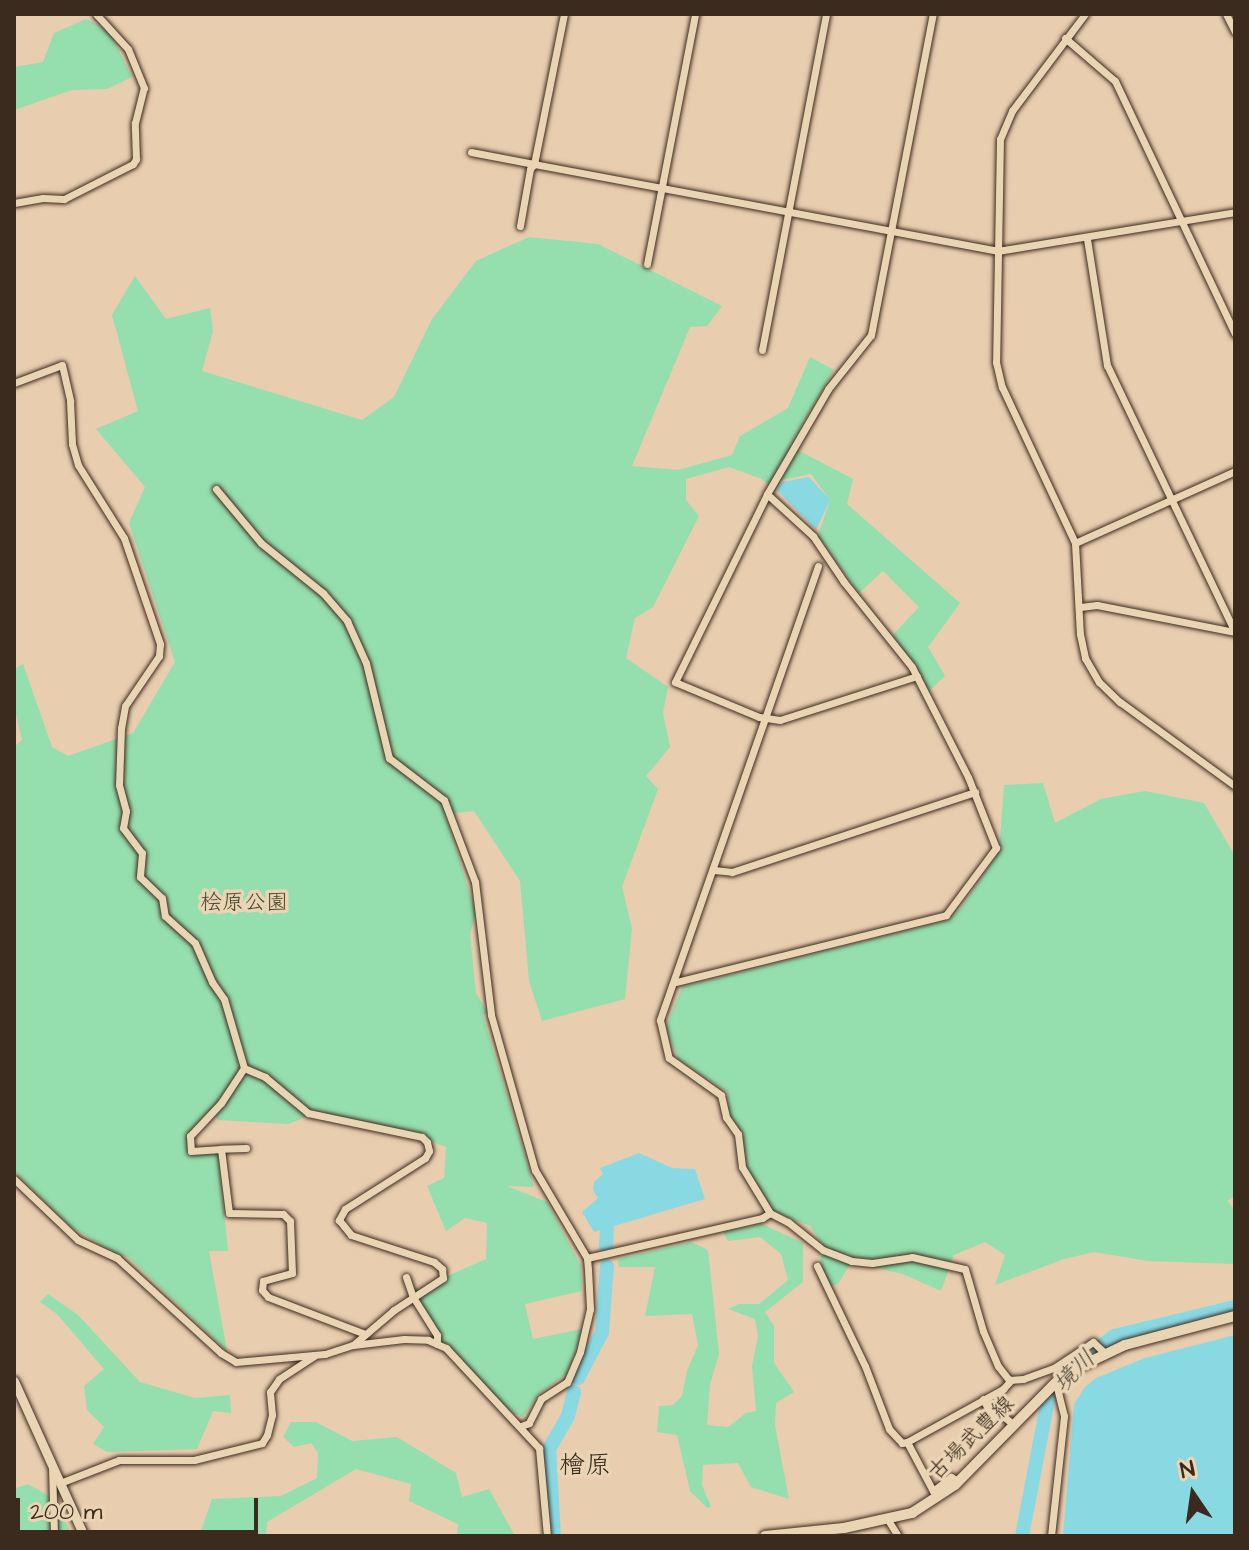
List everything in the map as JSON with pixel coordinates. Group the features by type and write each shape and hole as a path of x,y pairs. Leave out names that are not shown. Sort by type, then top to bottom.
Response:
{"main road":[{"name":"古場武豊線","path":"765,1536 888,1520 925,1506 958,1481 1064,1374 1105,1353 1235,1316"}],"street":[{"path":"14,203 64,199 133,164 136,159 135,123 144,88 128,49 96,14"},
{"path":"520,226 564,14"},
{"path":"647,264 695,14"},
{"path":"762,350 826,14"},
{"path":"917,676 780,720 766,718 675,682 767,494 828,389 871,335 933,14"},
{"path":"1085,14 1012,111 1000,139 996,360 1002,387 1075,543 1080,634 1085,658 1099,682 1120,702 1235,786"},
{"path":"1226,14 1235,32"},
{"path":"1065,38 1115,81 1235,334"},
{"path":"471,152 890,234 998,251 1087,239 1235,212"},
{"path":"1087,239 1107,365 1235,632"},
{"path":"14,383 62,365 70,401 72,444 78,465 115,519 155,625 159,656 125,706 121,728 119,785 126,811 123,828 142,853 140,877 162,898 165,916 195,943 212,982 224,999 244,1068 221,1103 190,1136 191,1151 246,1148"},
{"path":"1075,543 1235,471"},
{"path":"216,489 261,543 323,593 347,621 366,663 389,758 446,804 475,882 491,1015 535,1170 587,1258 590,1309 580,1352 567,1382 541,1399 529,1423 521,1426"},
{"path":"676,982 946,915 996,848 975,792 917,676 844,582 819,543 767,494"},
{"path":"818,566 676,982 660,1020 669,1058 721,1095 726,1117 738,1134 742,1167 770,1213 788,1222 823,1250 852,1261 872,1263 912,1257 965,1269 983,1331 1002,1373 1011,1380"},
{"path":"1080,607 1097,605 1235,632"},
{"path":"714,870 732,872 975,792"},
{"path":"244,1068 265,1077 308,1113 422,1137 427,1142 429,1151 425,1158 345,1209 339,1220 351,1235 438,1265 443,1278 413,1297 353,1345"},
{"path":"221,1149 229,1213 283,1214 290,1221 292,1273 263,1281 260,1288 264,1294 386,1342"},
{"path":"14,1179 78,1240 100,1253 117,1258 221,1353 236,1362 316,1355 353,1345 417,1339 437,1344 521,1426 539,1448 547,1536"},
{"path":"587,1258 762,1218 770,1213"},
{"path":"817,1266 865,1366 889,1429 902,1443 983,1399 1011,1380 1054,1368 1093,1342 1105,1353"},
{"path":"406,1277 413,1297 433,1328 437,1344"},
{"path":"60,1483 119,1460 194,1460 262,1443 272,1415 270,1392 279,1379 316,1355"},
{"path":"14,1381 84,1536"},
{"path":"1051,1536 1064,1416 1056,1383"},
{"path":"983,1399 991,1414 1003,1416 1014,1425"},
{"path":"907,1442 933,1491 951,1477 958,1481"},
{"path":"51,1461 54,1536"},
{"path":"888,1520 898,1536"}],"green space":[{"path":"86,19 109,31 132,77 107,89 72,90 14,110 14,67 43,62 54,33"},
{"name":"桧原公園","path":"529,237 598,244 722,306 707,326 690,327 632,466 678,470 732,455 740,436 788,408 810,357 834,370 790,446 853,479 847,504 960,603 928,647 945,676 929,691 893,635 919,607 883,571 859,593 818,536 830,500 811,474 781,480 775,492 762,479 729,467 686,479 686,500 699,516 653,607 635,618 626,658 668,687 663,713 670,747 646,776 658,789 622,887 632,928 625,999 542,1021 529,981 520,881 474,811 445,814 476,913 470,934 476,993 487,1012 483,1015 534,1187 507,1186 547,1202 581,1266 582,1291 525,1304 533,1339 582,1329 569,1372 538,1395 523,1417 508,1410 437,1342 414,1291 486,1259 487,1223 465,1218 446,1231 427,1186 444,1178 446,1147 407,1132 316,1112 289,1124 218,1120 212,1112 190,1136 192,1151 218,1153 228,1251 209,1251 227,1351 128,1257 118,1255 71,1227 14,1171 14,747 22,740 14,706 14,669 23,664 52,747 68,756 133,733 175,662 129,523 145,487 96,429 138,411 112,315 135,276 166,319 210,308 213,331 202,371 362,420 394,397 432,319 476,261"},
{"path":"1043,783 1055,823 1101,799 1145,791 1204,803 1235,856 1235,1196 1227,1201 1235,1210 1235,1264 1148,1261 1094,1252 1064,1259 995,1285 1005,1255 985,1242 954,1255 941,1291 903,1274 856,1264 849,1266 838,1284 830,1286 819,1264 824,1247 810,1226 774,1212 745,1167 743,1134 730,1116 727,1092 678,1059 666,1027 682,987 946,921 960,909 999,852 1004,785"},
{"path":"762,1224 803,1243 803,1282 765,1312 774,1326 774,1363 794,1392 776,1403 775,1426 789,1499 751,1487 738,1463 703,1465 702,1485 711,1507 707,1508 690,1491 677,1435 657,1432 659,1406 673,1405 682,1396 687,1371 698,1345 692,1314 645,1316 655,1267 619,1267 618,1259 691,1242 708,1250 719,1354 710,1384 707,1425 728,1427 746,1413 756,1411 752,1366 758,1336 755,1319 728,1309 739,1304 759,1304 788,1280 781,1254 760,1237 728,1241 723,1232"},
{"path":"48,1294 78,1315 140,1382 195,1398 230,1395 231,1413 213,1411 197,1449 107,1452 93,1444 104,1427 87,1410 84,1386 104,1369 57,1314 40,1302"},
{"path":"291,1422 316,1422 352,1441 397,1437 456,1473 462,1497 489,1489 515,1536 457,1536 458,1524 409,1501 411,1484 356,1469 267,1522 266,1536 199,1536 212,1499 281,1496 317,1478 318,1453 311,1443 294,1447 283,1437"},
{"path":"28,1484 49,1496 69,1528 70,1536 14,1536 14,1489"}],"water":[{"path":"809,477 830,500 816,530 777,490 782,482"},
{"path":"639,1153 672,1168 695,1169 705,1199 594,1232 582,1212 598,1198 593,1190 594,1182 603,1174 600,1168"},
{"path":"1235,1335 1235,1536 1063,1536 1074,1404 1085,1387 1096,1378 1145,1358"}],"waterway":[{"path":"606,1246 607,1229"},
{"path":"578,1378 602,1332 607,1266"},
{"name":"境川","path":"1022,1536 1048,1400 1066,1375 1114,1336 1235,1307"},
{"path":"554,1536 549,1449 568,1416 574,1392"}],"district":[{"name":"檜原","path":"585,1466"}]}
